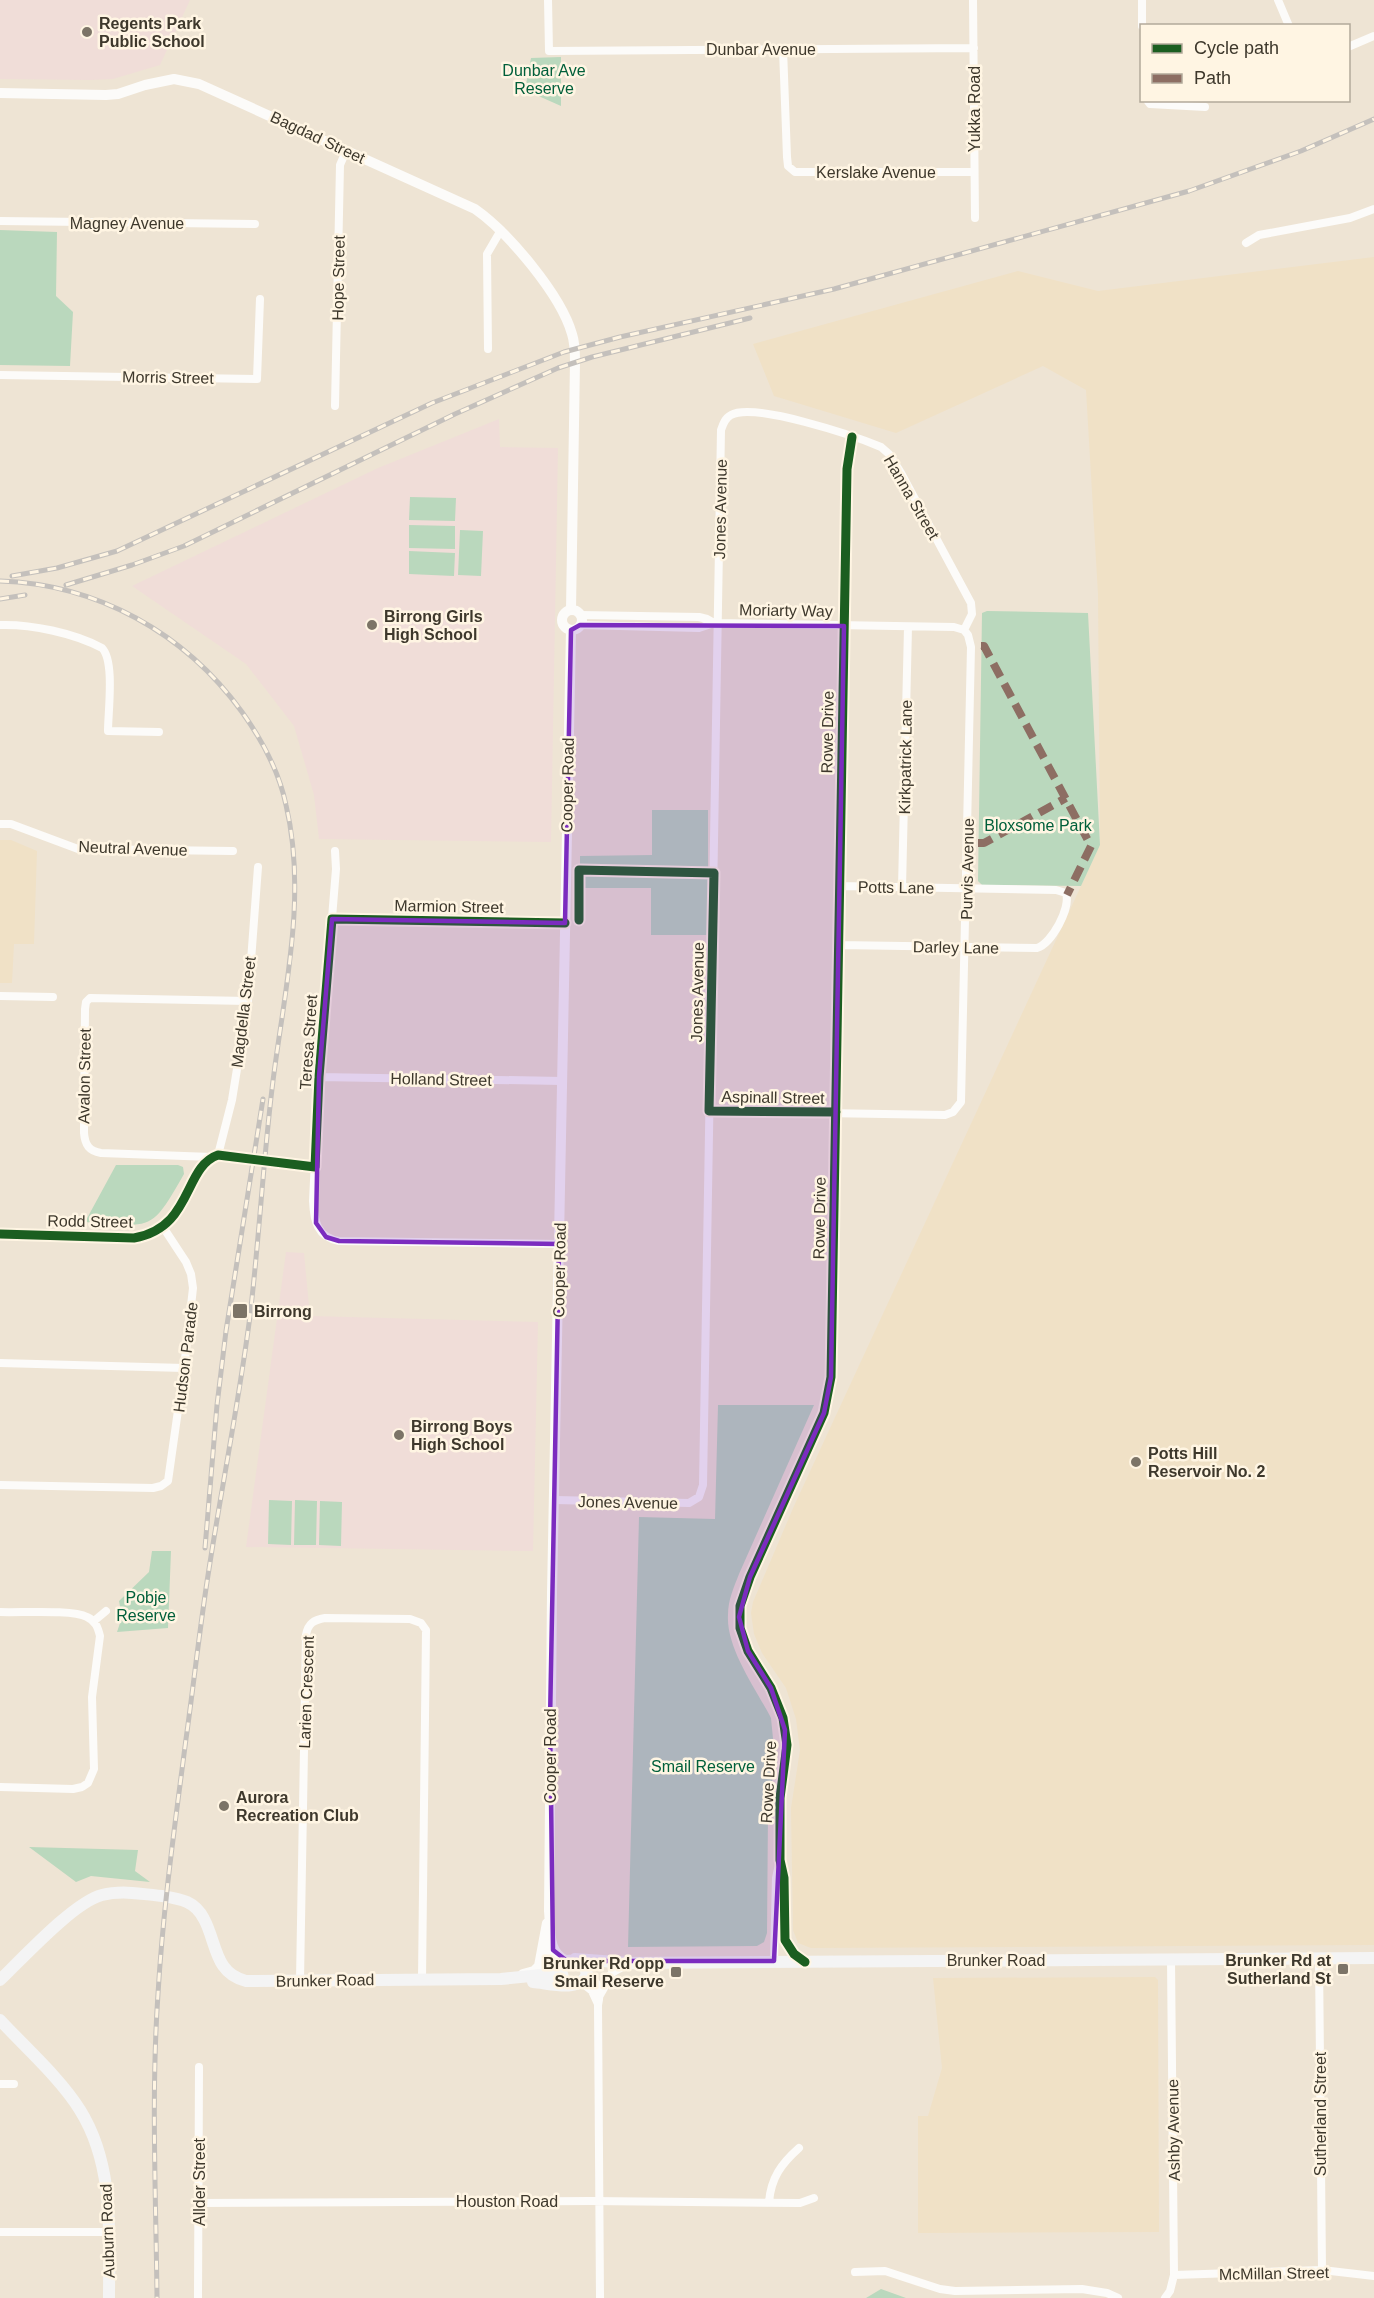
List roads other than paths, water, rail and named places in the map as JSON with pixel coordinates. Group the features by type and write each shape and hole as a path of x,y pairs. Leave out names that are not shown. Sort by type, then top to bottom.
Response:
{"main road":[{"name":"Brunker Road","path":"0,1980 81,1905 95,1897 110,1893 135,1893 179,1899 195,1906 206,1922 216,1956 231,1974 246,1981 582,1979 624,1963"},
{"name":"Brunker Road","path":"501,1979 566,1966 624,1963 1374,1958"},
{"path":"585,1964 582,1979 564,1981 566,1966 585,1964"},
{"name":"Auburn Road","path":"0,2020 71,2098 87,2123 98,2150 104,2172 109,2232 109,2298"}],"street":[{"name":"Dunbar Avenue","path":"548,0 549,51 974,48"},
{"name":"Yukka Road","path":"974,0 975,218"},
{"path":"1142,0 1142,24"},
{"path":"1278,0 1288,24"},
{"path":"1350,46 1374,36"},
{"name":"Kerslake Avenue","path":"783,49 787,157 788,166 795,172 974,172"},
{"name":"Bagdad Street","path":"0,93 106,95 118,94 158,81 186,80 232,97 475,209 501,230 547,287 572,333"},
{"path":"1148,102 1150,104 1205,107"},
{"name":"Hope Street","path":"335,406 340,165 346,151"},
{"path":"1246,243 1259,235 1350,218 1374,209"},
{"name":"Magney Avenue","path":"0,221 255,224"},
{"path":"488,349 487,254 501,230"},
{"name":"Morris Street","path":"0,375 257,379 260,300"},
{"name":"Cooper Road","path":"549,1911 550,1686 565,923 576,620 574,346 572,333"},
{"name":"Hanna Street","path":"725,419 735,413 774,413 881,447 889,454 971,603 972,614 964,630"},
{"name":"Jones Avenue","path":"555,1500 689,1503 699,1497 703,1485 716,623 721,430 725,419"},
{"name":"Rowe Drive","path":"805,1962 794,1954 785,1940 784,1878 780,1860 780,1798 787,1754 786,1730 771,1688 748,1651 739,1617 742,1595 821,1420 829,1395 832,1359 847,469 852,437"},
{"name":"Moriarty Way","path":"576,620 699,628 716,623 954,627 964,630"},
{"path":"0,625 45,629 102,648 106,652 109,663 108,731 159,732"},
{"name":"Kirkpatrick Lane","path":"903,888 908,627"},
{"name":"Purvis Avenue","path":"957,1108 962,1093 971,646 964,630"},
{"name":"Neutral Avenue","path":"0,824 11,824 78,849 234,851"},
{"name":"Teresa Street","path":"335,851 336,869 319,1077 313,1201 318,1229 326,1237 339,1241 559,1244"},
{"name":"Magdella Street","path":"215,1156 232,1100 248,1001 258,867"},
{"name":"Potts Lane","path":"839,886 1062,891 1066,893 1068,902 1059,921"},
{"name":"Marmion Street","path":"332,919 565,923"},
{"name":"Darley Lane","path":"838,945 1037,948 1049,941 1059,921"},
{"path":"0,996 53,997"},
{"name":"Avalon Street","path":"248,1001 90,998 86,1002 84,1133 87,1145 101,1154 239,1156 315,1167"},
{"name":"Holland Street","path":"319,1077 562,1081"},
{"name":"Aspinall Street","path":"709,1111 945,1115 957,1108"},
{"path":"163,1227 179,1208 201,1168 215,1156"},
{"name":"Rodd Street","path":"0,1234 134,1238 163,1227"},
{"name":"Hudson Parade","path":"0,1485 157,1487 165,1484 169,1477 193,1301 191,1274 181,1253 163,1227"},
{"path":"0,1364 184,1368"},
{"path":"94,1621 106,1611"},
{"path":"0,1612 79,1614 94,1621 100,1636 93,1697 92,1777 82,1787 73,1789 0,1787"},
{"name":"Larien Crescent","path":"300,1980 306,1635 313,1621 325,1618 410,1619 421,1623 426,1630 422,1979"},
{"name":"Rowe Drive","path":"774,1961 776,1878 780,1860"},
{"path":"549,1911 545,1937 547,1951 553,1963 566,1966"},
{"path":"501,1979 537,1969 549,1911"},
{"name":"Sutherland Street","path":"1319,1958 1322,2270"},
{"name":"Ashby Avenue","path":"1165,2298 1173,2284 1174,2275 1171,1960"},
{"path":"599,2000 608,1976 624,1963"},
{"path":"582,1979 596,1981 599,2000 600,2298"},
{"name":"Allder Street","path":"198,2298 199,2067"},
{"path":"0,2084 14,2084"},
{"path":"769,2202 775,2176 783,2163 799,2148"},
{"name":"Houston Road","path":"198,2203 600,2201 800,2203 814,2198"},
{"path":"0,2232 109,2232"},
{"name":"McMillan Street","path":"1174,2275 1322,2270 1374,2276"},
{"path":"855,2272 885,2271 940,2289 955,2291 1082,2289 1107,2293 1118,2298"}],"railway":[{"path":"12,576 57,568 117,551 432,403 564,352 620,337 834,289 1189,191 1301,151 1374,119"},
{"path":"66,585 184,546 455,414 558,368 592,357 750,318"},
{"path":"0,581 36,584 104,603 136,618 166,637 194,659 242,712 263,745 283,792 292,840 295,876 291,947 272,1089 250,1316 203,1611 163,1930 155,2070 157,2298"},
{"path":"0,599 25,595"},
{"path":"205,1548 217,1405 226,1331 263,1099"}],"place":[{"name":"Regents Park Public School","path":"87,32"},
{"name":"Birrong Girls High School","path":"372,625"},
{"name":"Birrong","path":"240,1311"},
{"name":"Birrong Boys High School","path":"399,1435"},
{"name":"Potts Hill Reservoir No. 2","path":"1136,1462"},
{"name":"Aurora Recreation Club","path":"224,1806"},
{"name":"Brunker Rd at Sutherland St","path":"1343,1969"},
{"name":"Brunker Rd opp Smail Reserve","path":"676,1972"}],"park label":[{"name":"Dunbar Ave Reserve","path":"544,79"},
{"name":"Bloxsome Park","path":"1038,825"},
{"name":"Pobje Reserve","path":"146,1606"},
{"name":"Smail Reserve","path":"703,1766"}]}
